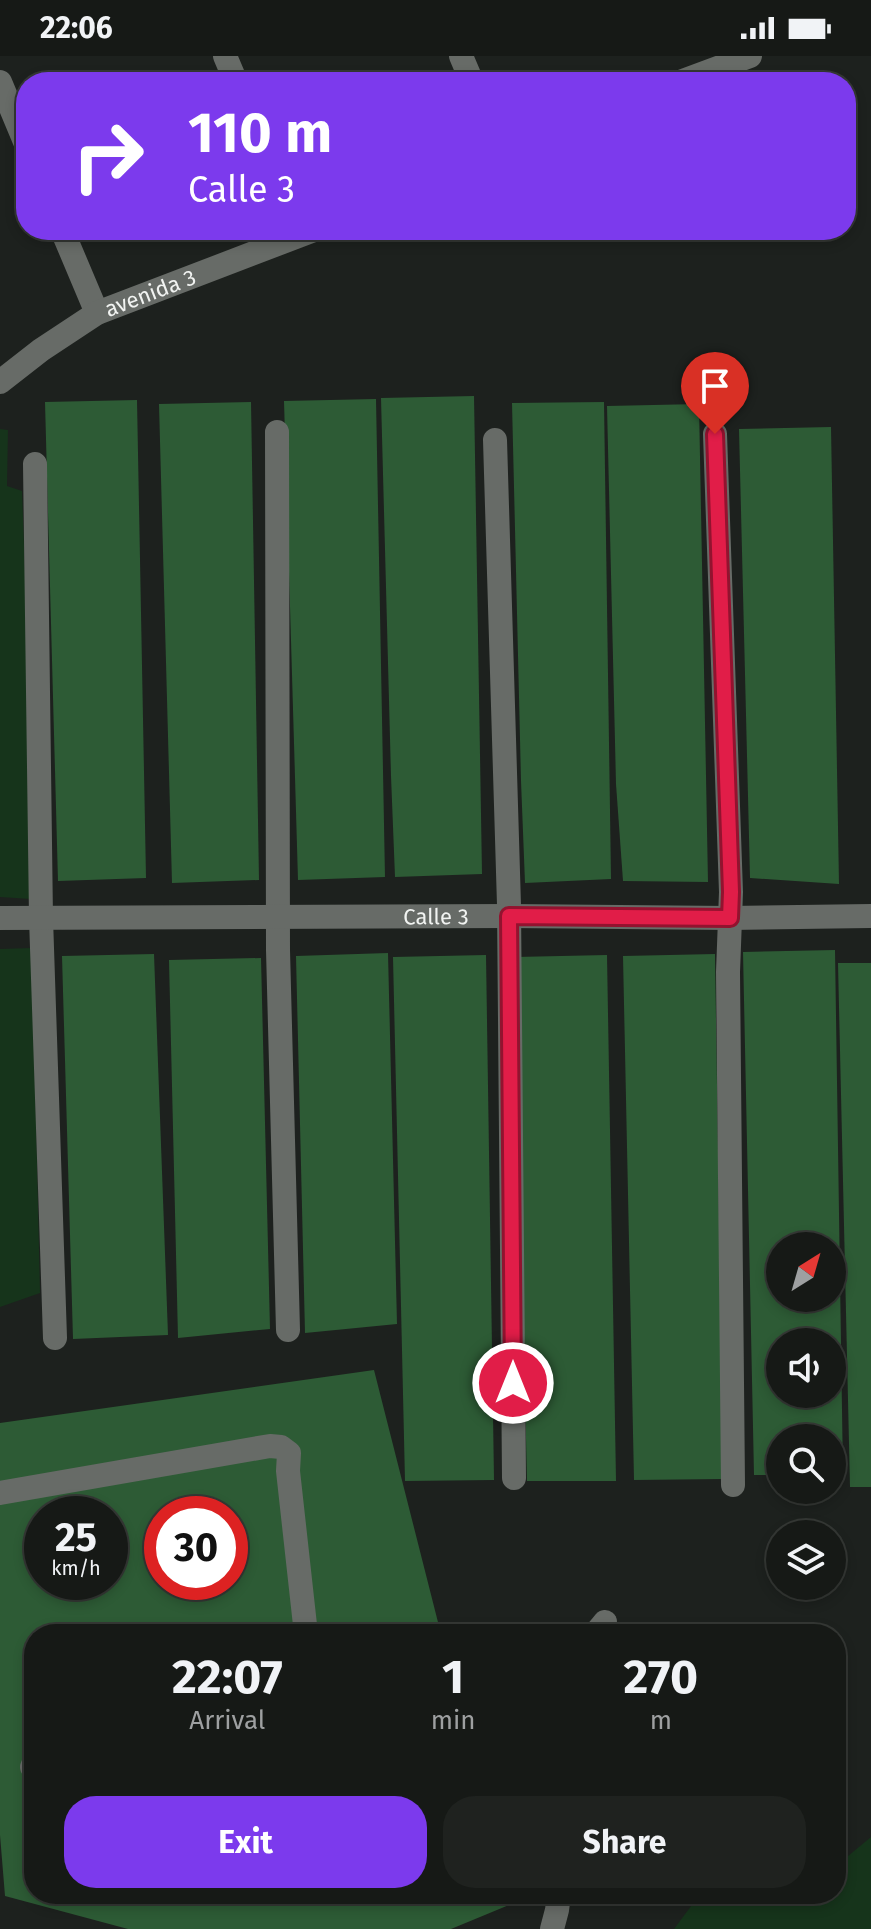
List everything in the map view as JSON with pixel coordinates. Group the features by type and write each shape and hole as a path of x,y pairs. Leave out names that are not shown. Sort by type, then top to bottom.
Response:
{"street":[{"path":"687,71 750,56"},
{"path":"0,82 16,120"},
{"path":"66,240 97,313"},
{"name":"avenida 3","path":"0,382 97,313 284,240"},
{"path":"277,432 278,918 288,1330"},
{"path":"715,434 731,876 728,972 733,1485"},
{"path":"495,440 509,916 514,1478"},
{"path":"35,464 41,918 55,1338"},
{"name":"Calle 3","path":"0,918 871,916"},
{"path":"0,1493 270,1446 281,1447 289,1453 288,1471 305,1624"},
{"path":"552,1929 558,1904"}],"green space":[{"path":"0,429 8,430 7,486 22,491 30,706 31,899 0,897"},
{"path":"32,948 40,1293 0,1307 0,949"},
{"path":"871,1837 871,1929 674,1929 693,1904 846,1904 846,1858"}],"building":[{"path":"474,396 482,874 395,877 381,398"},
{"path":"376,399 385,877 298,880 284,401"},
{"path":"137,400 146,878 58,881 45,402"},
{"path":"251,402 259,880 172,883 159,404"},
{"path":"604,402 611,879 525,883 512,403"},
{"path":"699,404 708,882 623,881 616,784 607,406"},
{"path":"831,427 839,884 750,878 739,429"},
{"path":"835,950 839,1232 766,1232 766,1312 841,1312 841,1328 766,1328 766,1408 842,1408 842,1424 766,1424 766,1475 754,1475 743,952"},
{"path":"388,953 397,1324 305,1333 296,956"},
{"path":"154,954 168,1335 73,1339 62,956"},
{"path":"715,954 723,1479 634,1480 623,956"},
{"path":"486,955 494,1480 405,1481 393,957"},
{"path":"607,955 616,1481 527,1481 515,957"},
{"path":"261,958 270,1329 178,1338 169,960"},
{"path":"838,963 871,963 871,1487 850,1487"},
{"path":"374,1370 438,1624 24,1624 24,1901 5,1896 0,1835 0,1423"},
{"path":"35,1904 509,1904 451,1929 128,1929"}],"route":[{"path":"513,1383 509,916 730,918 715,434"}]}
